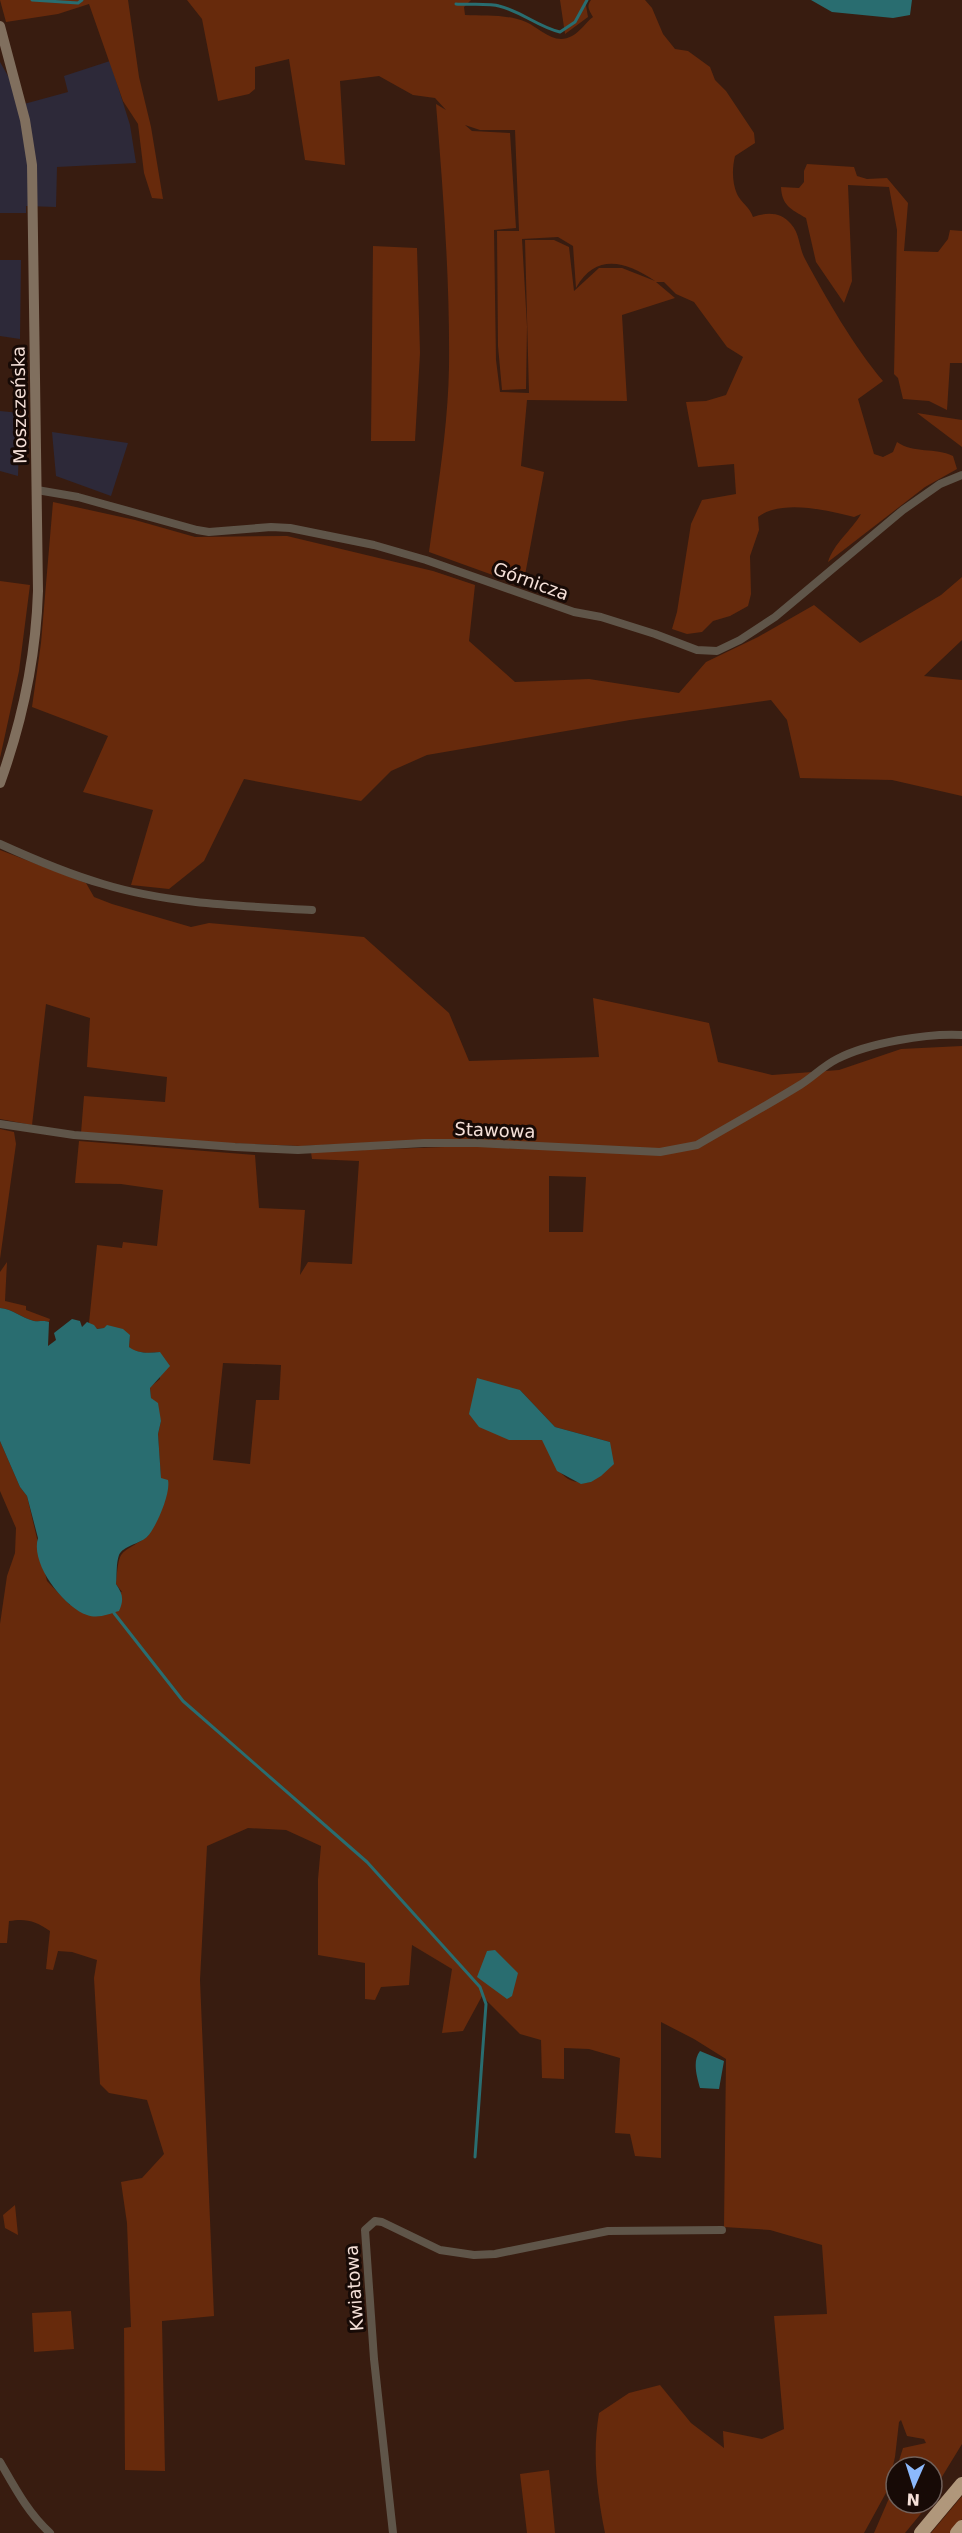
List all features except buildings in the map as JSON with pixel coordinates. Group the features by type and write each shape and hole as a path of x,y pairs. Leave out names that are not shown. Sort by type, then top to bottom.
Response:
{"highway":[{"path":"921,2533 962,2484"},
{"path":"957,2533 962,2527"}],"street":[{"name":"Moszczeńska","path":"0,26 26,120 32,165 38,591 35,637 16,732 0,783"},
{"name":"Górnicza","path":"37,490 78,497 209,532 271,527 290,528 374,545 426,560 574,612 601,617 705,651 726,648 775,617 903,510 940,484 962,475"},
{"path":"0,844 104,885 199,902 312,910"},
{"name":"Stawowa","path":"0,1124 74,1136 235,1148 298,1150 424,1143 660,1152 697,1145 803,1084 818,1070 839,1057 897,1040 941,1034 962,1035"},
{"name":"Kwiatowa","path":"393,2533 370,2318 365,2230 370,2224 375,2221 382,2222 440,2250 474,2256 495,2254 608,2231 722,2230"},
{"path":"0,2462 24,2503 37,2521 50,2533"}],"shaded area":[{"path":"0,0 128,0 139,77 151,127 163,199 152,198 144,173 138,124 123,101 89,4 58,14 6,22"},
{"path":"187,0 471,0 464,7 465,15 519,19 553,38 565,39 575,34 593,17 588,7 591,0 645,0 652,8 663,34 675,49 688,51 710,67 715,80 726,91 754,133 755,143 735,156 733,180 739,197 753,217 774,214 783,217 791,224 805,259 831,306 883,381 858,399 874,454 883,457 893,452 897,442 910,448 953,456 957,469 925,487 828,562 834,549 861,514 854,517 818,509 791,507 779,508 758,517 759,530 750,556 751,594 748,606 730,616 713,621 702,632 687,634 672,629 677,612 691,524 702,500 736,494 734,464 698,467 686,402 706,401 726,395 743,357 727,347 694,302 676,294 664,282 656,282 675,298 622,315 627,401 527,400 521,466 544,472 523,586 429,552 442,460 449,367 447,268 436,104 446,110 435,98 413,95 379,76 340,81 345,165 305,160 289,59 255,67 255,89 249,94 218,101 202,19","holes":["465,125 480,130 515,130 519,231 497,231 498,346 502,390 526,389 527,326 522,239 558,237 573,246 576,288 593,269 612,264 633,269 655,281 622,268 599,268 574,291 569,247 554,240 525,240 529,393 500,392 496,360 494,230 516,228 510,133 472,131"]},
{"path":"560,0 585,0 588,17 565,34"},
{"path":"110,61 130,125 136,163 57,167 56,207 26,206 26,213 0,213 0,62 24,104 68,92 64,76"},
{"path":"807,164 854,167 857,176 867,179 887,178 908,203 904,251 938,252 948,239 950,230 962,231 962,363 950,363 947,410 929,401 903,399 898,378 894,374 897,230 889,187 848,185 852,281 844,303 816,262 806,218 788,206 783,199 781,187 799,188 804,182 804,171"},
{"path":"373,246 417,248 420,353 415,441 371,441"},
{"path":"0,260 21,260 20,339 0,336"},
{"path":"0,411 20,413 18,476 0,471"},
{"path":"917,413 962,420 962,447"},
{"path":"52,432 128,443 111,496 56,476"},
{"path":"53,502 135,520 195,537 287,536 433,571 475,585 469,641 515,682 589,679 679,693 706,662 758,637 814,605 860,643 941,595 962,577 962,640 924,676 962,680 962,796 892,780 800,778 787,720 771,700 630,720 427,755 391,771 361,801 244,779 204,861 169,889 131,885 153,810 83,792 108,736 32,707 41,643"},
{"path":"0,581 30,585 19,671 0,758"},
{"path":"0,850 86,883 94,897 191,927 209,923 364,937 449,1013 469,1061 599,1057 593,998 709,1023 718,1062 772,1075 839,1070 901,1049 962,1046 962,2444 944,2473 944,2455 901,2455 903,2448 926,2443 924,2439 907,2436 901,2420 895,2455 884,2455 884,2496 864,2533 605,2533 596,2473 599,2413 629,2393 660,2385 691,2423 724,2448 723,2431 762,2439 784,2429 774,2316 827,2314 822,2245 770,2230 724,2227 726,2059 661,2022 661,2158 635,2156 630,2134 615,2133 620,2058 589,2049 564,2048 564,2079 542,2078 541,2040 520,2034 482,1996 463,2031 442,2033 452,1969 412,1945 409,1985 381,1987 375,2000 365,1999 365,1963 318,1955 318,1879 321,1846 286,1830 248,1828 207,1846 200,1980 214,2316 162,2321 165,2471 125,2470 124,2328 131,2327 127,2223 121,2182 142,2178 164,2154 147,2100 109,2093 100,2084 94,1978 97,1960 72,1952 58,1951 53,1970 46,1969 50,1931 26,1920 9,1921 7,1943 0,1943 0,1624 7,1576 15,1553 16,1528 0,1491 0,1441 20,1487 27,1496 47,1581 70,1605 122,1592 116,1584 118,1563 126,1550 148,1536 161,1479 158,1434 161,1421 151,1398 150,1387 160,1379 160,1352 134,1351 129,1347 130,1335 104,1328 96,1329 89,1323 97,1245 122,1248 123,1242 157,1246 163,1190 121,1184 75,1183 79,1141 255,1155 259,1208 305,1210 300,1275 308,1262 352,1264 359,1161 312,1159 311,1152 471,1146 426,1140 301,1146 181,1141 81,1133 84,1096 165,1102 167,1077 87,1067 90,1018 46,1004 32,1125 0,1119","holes":["549,1176 586,1177 583,1232 549,1232","223,1363 281,1365 279,1400 256,1400 250,1464 213,1460","520,1390 555,1427 610,1442 591,1482 571,1480 559,1471 542,1439 509,1440"]},
{"path":"0,1129 14,1132 16,1144 0,1259"},
{"path":"7,1262 5,1301 26,1306 26,1310 50,1319 49,1322 34,1321 0,1308 0,1272"},
{"path":"15,2205 18,2235 5,2228 3,2215"},
{"path":"71,2311 74,2349 34,2352 32,2313"},
{"path":"549,2470 555,2533 527,2533 520,2474"},
{"path":"962,2496 962,2519 950,2533 931,2533"},
{"path":"884,2510 884,2515 920,2515 905,2533 874,2533"}],"water":[{"path":"811,0 912,0 910,15 893,18 832,12"},
{"path":"0,1308 34,1321 49,1322 48,1346 56,1340 54,1333 72,1319 80,1321 82,1327 87,1322 97,1329 107,1325 123,1329 130,1335 129,1347 140,1352 160,1352 170,1366 150,1388 151,1398 158,1403 161,1421 158,1434 161,1478 168,1480 167,1493 162,1510 151,1532 144,1539 124,1549 119,1555 116,1584 121,1594 122,1604 119,1611 95,1616 78,1610 59,1594 39,1560 38,1538 27,1496 20,1487 0,1441"},
{"path":"477,1378 520,1390 555,1427 610,1442 614,1464 601,1476 591,1482 581,1484 557,1471 542,1440 509,1440 479,1427 469,1414"},
{"path":"495,1950 518,1973 512,1996 507,1999 477,1977 487,1951"},
{"path":"700,2051 724,2061 719,2089 700,2088 696,2059"}],"waterway":[{"path":"32,0 78,3 82,0"},
{"path":"456,4 499,6 560,32 575,22 587,0"},
{"path":"114,1613 183,1701 367,1862 480,1987 486,2004 475,2157"}]}
